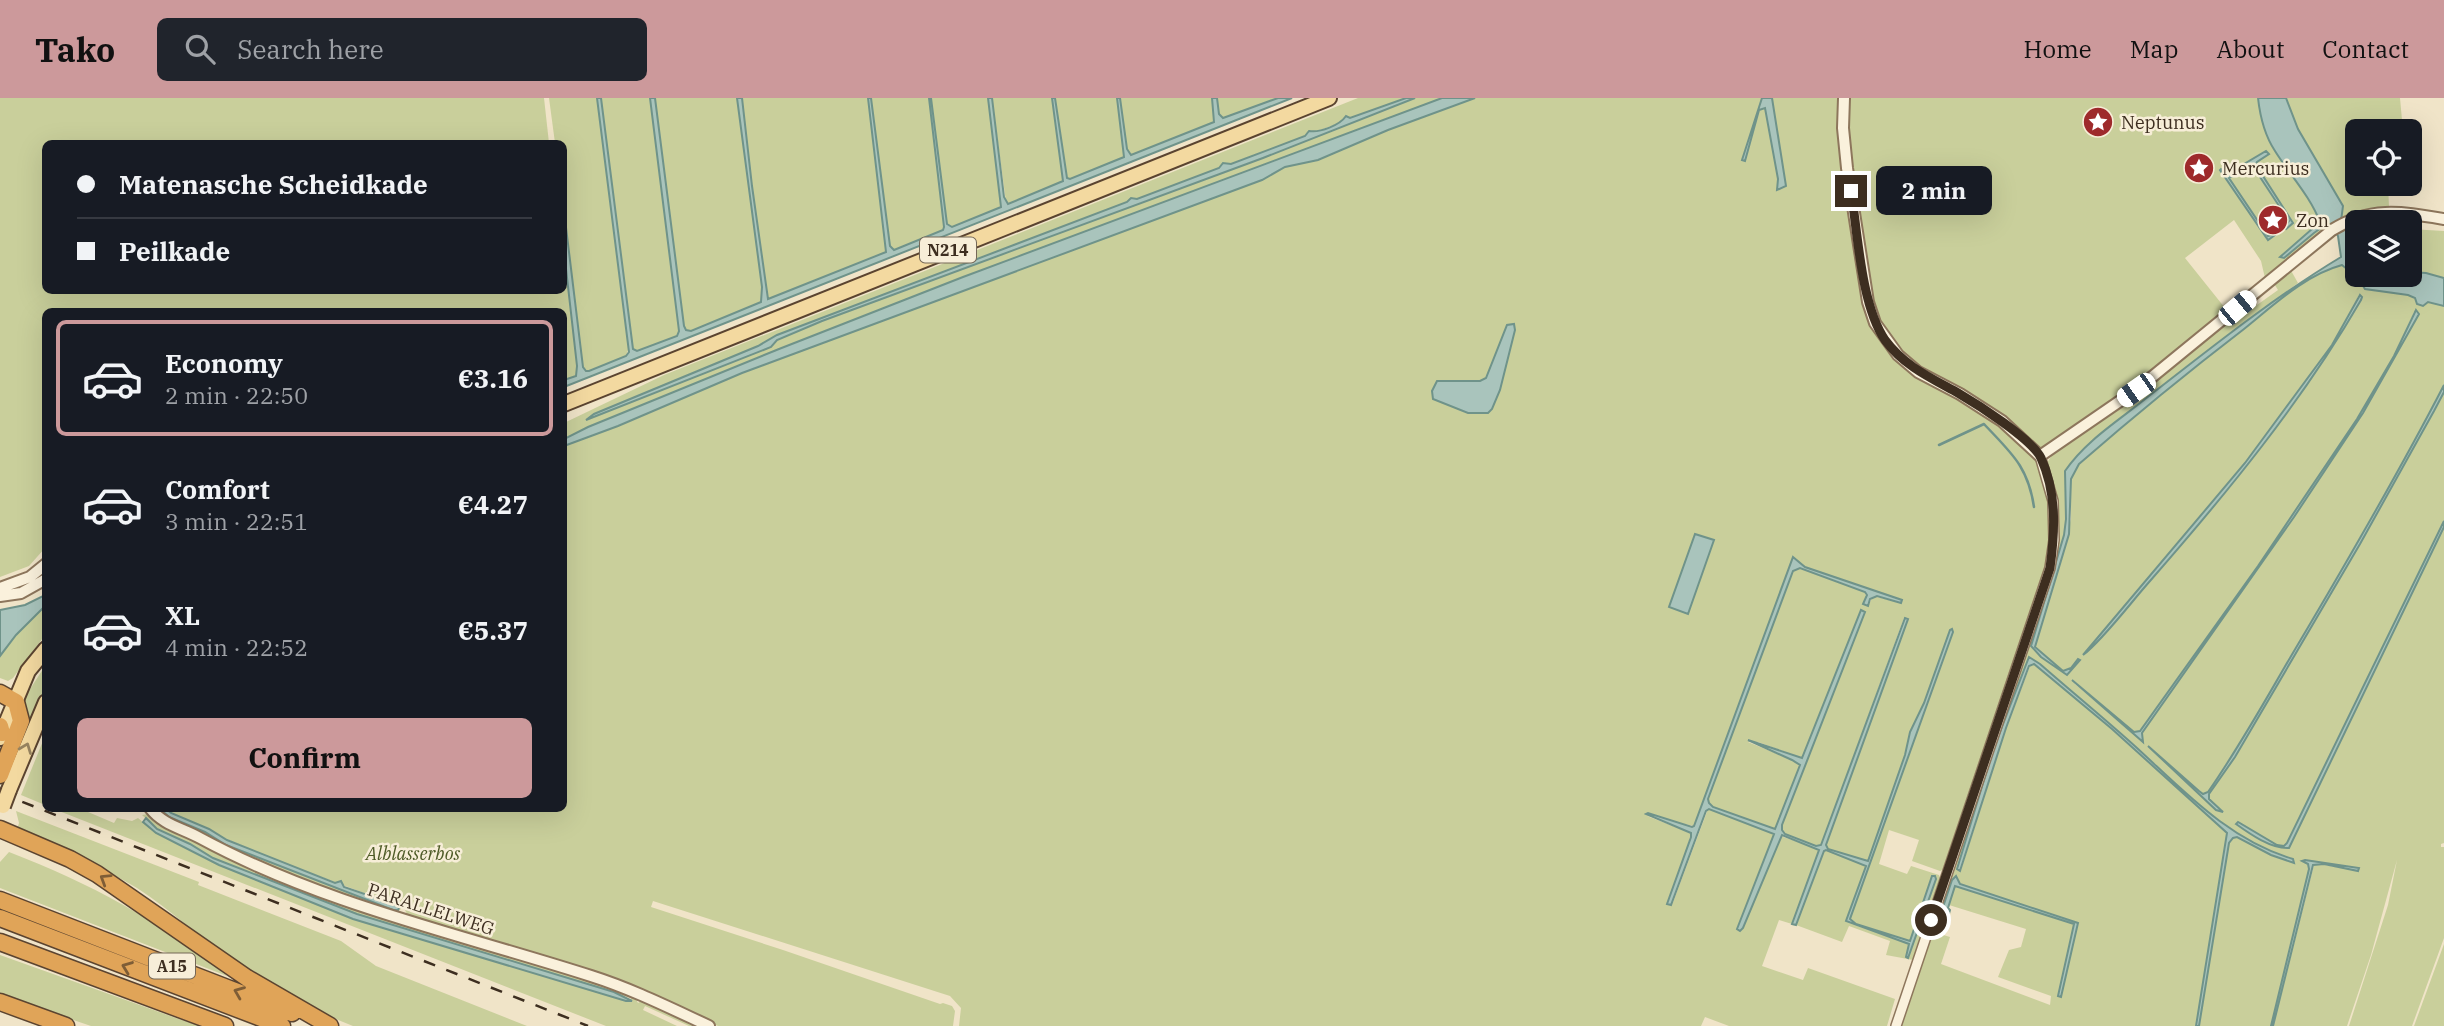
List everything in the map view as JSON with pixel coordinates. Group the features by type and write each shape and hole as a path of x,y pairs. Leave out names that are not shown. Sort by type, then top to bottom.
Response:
{"highway":[{"path":"0,693 16,702 20,715 19,730 0,775"},
{"name":"A15","path":"0,829 70,859 97,874 247,978 327,1026"},
{"name":"A15","path":"0,901 327,1026"},
{"name":"A15","path":"0,918 282,1026"},
{"name":"A15","path":"0,942 225,1026"},
{"path":"0,1002 66,1026"}],"main road":[{"name":"N214","path":"567,403 1329,98"},
{"path":"1,733 28,671 42,654"},
{"path":"2,810 42,712"}],"street":[{"path":"1844,98 1843,128 1847,167 1868,302 1875,323 1898,355 1918,372 1960,394 2002,421 2040,456 2053,501 2054,540 2050,568 1896,1026"},
{"path":"2040,456 2136,390 2332,230 2365,215 2395,211 2444,219"},
{"path":"0,588 30,577 42,567"},
{"path":"0,596 21,593 42,581"},
{"name":"PARALLELWEG","path":"154,812 166,824 197,836 224,852 326,892 401,920 618,985 709,1026"}],"green space":[{"path":"0,98 544,98 549,140 42,140 42,294 567,294 567,278 577,366 576,376 567,379 567,308 42,308 42,551 29,566 0,577"},
{"path":"549,98 597,98 629,347 626,356 589,371 583,367 567,236 567,140 555,140"},
{"path":"601,98 650,98 679,331 677,336 636,351 633,349"},
{"path":"655,98 737,98 762,287 761,302 691,331 684,326"},
{"path":"742,98 868,98 887,248 884,254 768,299"},
{"path":"871,98 929,98 944,227 943,230 894,250 890,246"},
{"path":"931,98 988,98 1001,207 952,227 947,225"},
{"path":"992,98 1052,98 1063,178 1061,183 1008,204 1006,202"},
{"path":"1055,98 1117,98 1124,157 1067,178"},
{"path":"1120,98 1212,98 1214,122 1131,155 1127,149"},
{"path":"1217,98 1278,98 1223,118 1219,114"},
{"name":"Alblasserbos","path":"1358,98 2258,98 2271,145 2305,194 2320,222 2281,256 2284,258 2322,228 2332,227 2265,278 2261,261 2234,220 2185,258 2229,313 2142,382 2035,459 2052,517 2046,566 1945,869 1940,871 1912,861 1919,840 1889,830 1879,864 1907,874 1911,866 1939,875 1941,880 1913,960 1886,955 1890,941 1849,926 1842,942 1796,925 1826,850 1866,866 1846,921 1909,944 1908,957 1936,879 1932,876 1910,941 1856,924 1850,919 1953,633 1952,629 1910,732 1905,755 1868,861 1828,849 1826,845 1907,619 1904,618 1821,845 1816,846 1785,834 1782,825 1865,612 1861,611 1802,758 1758,742 1748,742 1800,765 1775,829 1713,807 1708,799 1793,571 1799,568 1865,592 1868,606 1873,596 1901,603 1902,600 1805,567 1793,557 1694,826 1647,816 1691,833 1672,905 1708,809 1774,834 1737,928 1743,928 1780,836 1817,848 1819,850 1792,924 1779,920 1762,966 1803,980 1808,968 1895,999 1887,1026 1729,1026 1705,1017 1701,1026 959,1026 961,1008 950,996 653,901 651,907 952,1006 955,1011 953,1026 718,1026 653,995 408,916 405,910 408,900 405,898 397,912 339,893 232,851 167,819 160,812 205,832 226,845 398,910 394,905 380,899 268,857 168,812 567,812 567,422 664,375","holes":["1390,104 1181,188 822,321 777,340 770,347 589,418 758,346 777,335 1127,202 1131,198 1137,199 1219,168 1223,163 1231,164 1305,136 1309,131 1315,132","2266,152 2268,154 2256,165 2293,222 2289,223 2254,168 2248,168 2229,178 2268,236 2275,233 2278,235 2268,240 2221,173 2224,170 2227,174"]},
{"path":"2286,98 2400,98 2402,119 2345,119 2345,196 2389,196 2389,207 2345,210 2345,219 2341,221"},
{"path":"2422,230 2444,231 2444,278 2422,273"},
{"path":"2342,265 2345,267 2345,287 2364,287 2408,295 2417,300 2444,306 2444,385 2417,438 2335,581 2208,792 2203,794 2162,758 2216,809 2223,811 2209,799 2209,793 2235,757 2360,544 2444,392 2444,521 2287,843 2284,846 2277,845 2238,822 2261,840 2275,845 2289,848 2444,527 2444,843 2441,847 2444,847 2444,938 2412,1026 2349,1026 2388,905 2397,860 2371,955 2347,1026 2273,1026 2314,865 2317,863 2358,868 2305,860 2310,865 2271,1026 2199,1026 2229,843 2237,837 2271,855 2272,853 2237,833 2205,809 2106,720 2029,657 1993,750 1957,869 1961,870 2006,728 2030,666 2034,663 2227,833 2196,1026 1899,1026 1930,931 1950,937 1941,964 2050,1005 2051,996 1998,977 2009,950 2021,947 2026,929 1949,905 1955,886 2075,924 2058,996 2061,997 2078,923 1959,884 1956,876 1944,903 1940,902 2057,547 2047,463 2053,453 2231,318 2243,315 2278,290 2273,282 2289,267 2298,283 2091,442 2066,471 2064,535 2031,646 2067,675 2078,659 2071,668 2063,671 2035,647 2071,519 2072,472 2140,412 2278,301 2315,276","holes":["2359,295 2362,297 2333,346 2267,438 2083,655 2245,463 2332,345","2414,312 2419,314 2363,413 2260,564 2357,419 2394,356","2255,570 2142,733 2143,741 2075,684 2073,680 2138,733"]},
{"path":"42,609 42,639 8,681 0,678 0,656"},
{"path":"42,671 42,701 6,786 1,785 27,715 23,700"},
{"path":"42,743 42,803 21,795"},
{"path":"16,811 341,941 376,966 527,1026 353,1026 290,997 244,970 137,888 93,864 17,830 19,823"},
{"path":"62,812 88,812 114,823 117,818 132,821 138,818 156,833 219,865 353,919 629,1002 631,998 357,914 213,858 157,829 142,815 148,814 170,829 241,863 291,883 392,919 598,982 635,997 638,1003 641,1001 700,1026 689,1026 645,1006 643,1010 677,1026 606,1026"},
{"path":"9,852 96,890 123,905 176,938 227,976 0,888 0,862"},
{"path":"2444,944 2444,1026 2414,1026"},
{"path":"0,955 200,1026 91,1026 0,995"}],"water":[{"path":"597,98 601,98 633,349 637,351 677,336 679,331 650,98 655,98 684,326 691,331 761,302 762,287 737,98 742,98 768,299 886,252 868,98 871,98 890,246 894,250 943,230 944,227 929,98 947,224 952,227 1001,207 988,98 992,98 1004,197 1008,204 1063,181 1052,98 1055,98 1067,178 1070,179 1124,157 1117,98 1120,98 1127,149 1131,155 1214,122 1212,98 1217,98 1219,114 1223,118 1278,98 1292,98 567,386 567,379 576,376 577,366 567,278 567,236 583,367 589,371 626,356 629,352"},
{"path":"1406,98 1415,98 1263,158 822,321 777,340 771,347 586,420 594,414 758,346 777,335 1127,202 1131,198 1137,199 1219,168 1223,163 1231,164 1305,136 1309,131 1329,128 1346,116 1350,118"},
{"path":"1442,98 1475,98 1388,130 1318,160 1285,167 1262,180 742,373 567,445 567,438 588,427 963,277"},
{"path":"1762,98 1772,98 1786,186 1777,190 1778,179 1765,108 1759,110 1745,161 1742,160"},
{"path":"2258,98 2286,98 2298,129 2343,206 2341,221 2345,222 2345,267 2342,265 2315,276 2278,301 2079,464 2071,479 2069,534 2035,647 2063,671 2080,660 2067,675 2041,657 2031,646 2064,535 2065,471 2083,449 2116,422 2243,324 2341,257 2338,236 2332,227 2321,228 2284,258 2280,257 2320,222 2305,194 2271,145"},
{"path":"2266,151 2269,154 2256,165 2293,223 2286,229 2283,228 2289,221 2254,168 2248,168 2229,178 2268,236 2278,233 2268,240 2220,170 2227,174"},
{"path":"2422,273 2426,273 2444,278 2444,306 2428,302 2423,306 2408,295 2364,287 2422,287"},
{"path":"2360,295 2361,300 2338,338 2289,411 2207,514 2117,620 2083,655 2245,463 2332,345"},
{"path":"2416,310 2419,314 2363,413 2294,517 2142,733 2143,742 2072,680 2134,732 2140,731 2258,566 2357,419 2394,356"},
{"path":"1514,324 1515,330 1500,390 1488,413 1468,413 1433,399 1432,391 1437,381 1480,381 1486,378 1507,325"},
{"path":"2444,385 2444,392 2434,411 2360,544 2235,757 2209,794 2209,799 2223,812 2216,810 2148,746 2199,791 2203,794 2208,792 2243,738 2354,549"},
{"path":"2444,521 2444,527 2289,848 2275,846 2254,836 2236,824 2238,822 2277,845 2284,846 2287,843"},
{"path":"1695,534 1714,540 1688,614 1669,607"},
{"path":"1793,557 1805,567 1902,600 1901,603 1877,596 1870,599 1868,606 1863,604 1867,595 1865,592 1800,568 1793,571 1708,799 1709,803 1713,807 1775,829 1800,765 1748,740 1802,758 1861,610 1865,612 1782,825 1785,834 1816,846 1821,845 1905,618 1908,619 1826,845 1828,849 1868,861 1905,755 1910,732 1952,629 1850,919 1856,924 1910,941 1932,876 1935,876 1908,958 1909,944 1846,921 1866,866 1826,850 1796,925 1792,924 1819,850 1782,835 1743,928 1740,931 1737,929 1774,834 1709,809 1671,905 1667,904 1691,833 1646,814 1694,826"},
{"path":"42,596 42,609 0,656 0,610 25,605"},
{"path":"2029,657 2113,727 2209,813 2248,840 2293,859 2294,863 2271,855 2237,837 2229,843 2199,1026 2196,1026 2227,833 2112,729 2034,664 2029,666 1960,871 1957,869 1993,750"},
{"path":"163,812 170,812 227,840 335,883 341,881 344,887 400,906 398,910 393,910 226,845 205,832"},
{"path":"146,818 157,829 213,858 357,914 614,992 632,1001 353,919 219,865 156,833 143,822"},
{"path":"2302,861 2359,868 2358,871 2324,864 2313,865 2271,1026 2309,869 2308,864"},
{"path":"1956,876 1960,884 2078,923 2061,997 2058,996 2074,924 1955,886 1947,921 1944,920 1942,924 1938,922 1952,880"}],"waterway":[{"path":"1939,445 1984,424 2023,470 2034,507"}],"railway":[{"path":"0,793 42,810"},
{"path":"48,812 588,1026"}],"place":[{"name":"Neptunus","path":"2098,122"},
{"name":"Mercurius","path":"2199,168"},
{"name":"Zon","path":"2273,220"}],"route":[{"path":"1851,191 1868,302 1875,323 1886,341 1918,372 1960,394 2002,421 2040,456 2053,501 2054,540 2050,568 1931,920"}]}
